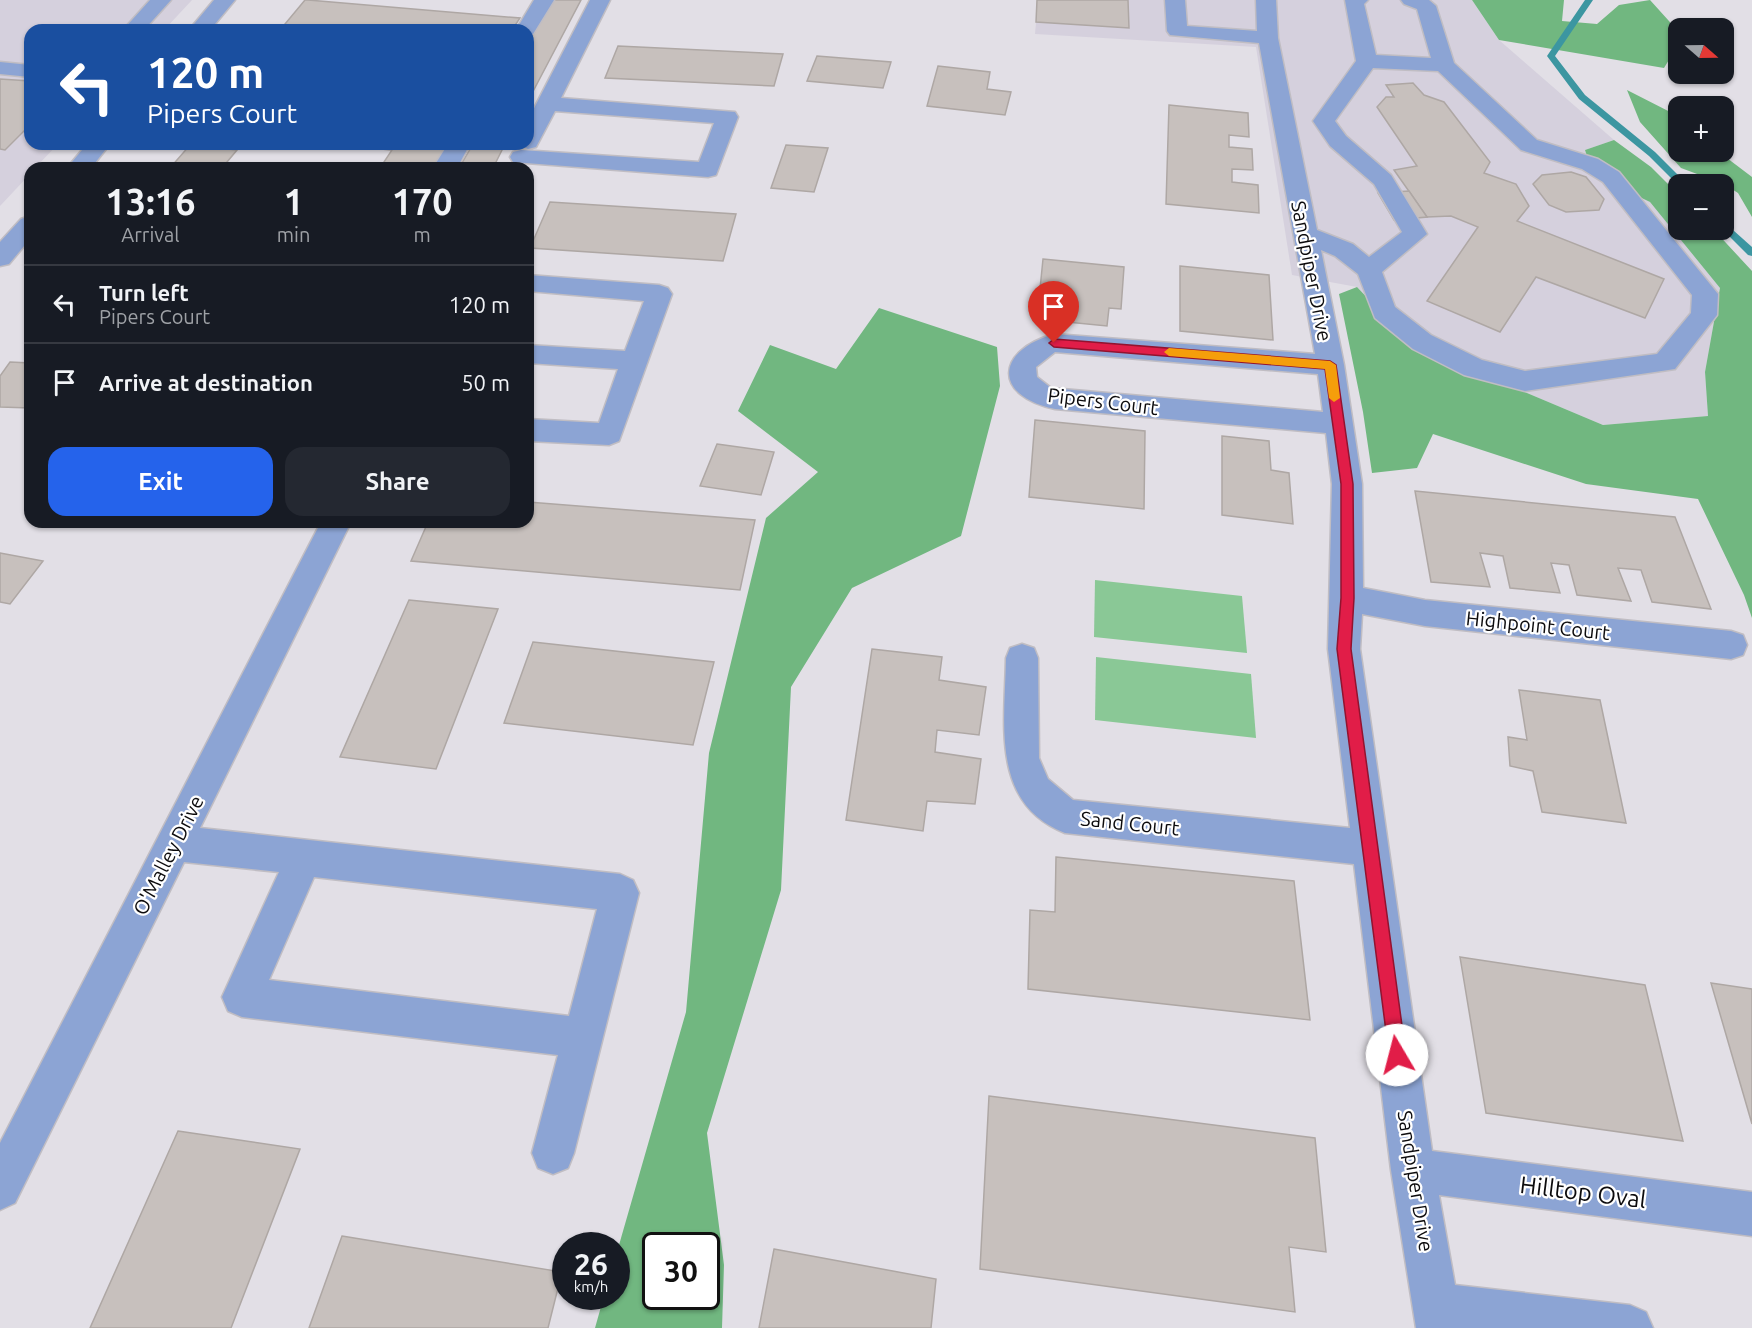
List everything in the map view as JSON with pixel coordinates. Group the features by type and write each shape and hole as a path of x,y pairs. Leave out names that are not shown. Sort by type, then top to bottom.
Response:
{"street":[{"path":"139,24 161,0"},
{"path":"204,24 225,0"},
{"path":"530,24 544,0"},
{"path":"534,131 600,0"},
{"path":"1175,0 1177,32 1268,38"},
{"name":"Sandpiper Drive","path":"1266,0 1268,38 1330,365 1347,484 1347,598 1344,649 1413,1170 1438,1317"},
{"path":"1358,0 1354,2 1367,61 1324,121 1338,141 1383,180 1415,234 1369,270"},
{"path":"1304,234 1344,250 1369,270 1384,312 1422,342 1474,368 1525,381 1665,362 1704,315 1705,294 1611,177 1590,164 1529,145 1444,65 1426,6 1411,0"},
{"path":"1367,61 1444,65"},
{"path":"0,68 24,70"},
{"path":"523,153 708,170 727,117 548,104"},
{"path":"84,162 94,150"},
{"path":"0,258 24,233"},
{"path":"534,284 659,294 609,434 534,430"},
{"name":"Pipers Court","path":"1330,365 1054,343 1040,346 1030,353 1024,364 1023,376 1030,388 1043,396 1064,400 1338,424"},
{"path":"534,354 634,361"},
{"name":"O'Malley Drive","path":"0,1188 333,528"},
{"name":"Highpoint Court","path":"1347,598 1425,613 1731,645"},
{"name":"Sand Court","path":"1023,658 1022,758 1034,790 1065,816 1369,848"},
{"path":"174,843 620,893 553,1153"},
{"path":"304,858 242,997 427,1017 583,1038"},
{"name":"Hilltop Oval","path":"1413,1170 1752,1214"},
{"path":"1438,1317 1630,1328"}],"shaded area":[{"path":"0,0 192,0 170,24 24,24 24,150 52,150 41,162 24,162 24,180 0,206"},
{"path":"1038,0 1472,0 1499,40 1614,140 1585,150 1593,175 1650,202 1668,224 1668,240 1681,240 1720,288 1705,372 1708,416 1603,425 1411,344 1357,287 1292,275 1256,47 1035,34"}],"green space":[{"path":"1472,0 1564,0 1562,21 1597,24 1619,5 1650,0 1668,20 1668,61 1664,68 1499,40"},
{"path":"1627,90 1668,111 1668,153 1640,122"},
{"path":"1614,140 1651,167 1668,184 1668,224 1650,202 1593,175 1585,150"},
{"path":"1676,162 1732,162 1752,177 1752,217 1738,193 1734,190 1734,174 1697,174 1681,168"},
{"path":"1681,240 1723,240 1752,271 1752,618 1744,595 1698,499 1586,484 1433,434 1417,468 1372,473 1363,412 1339,294 1357,287 1411,344 1603,425 1708,416 1705,372 1720,288"},
{"path":"879,308 997,347 1000,386 961,536 852,588 791,687 781,890 707,1133 720,1232 642,1232 642,1310 720,1310 720,1234 724,1265 722,1328 595,1328 600,1310 630,1310 630,1232 623,1232 686,1012 709,753 766,518 818,472 738,411 770,345 836,369"},
{"path":"1095,580 1242,596 1247,653 1094,637"},
{"path":"1096,657 1251,674 1256,738 1095,720"}],"building":[{"path":"305,0 520,18 516,24 285,24"},
{"path":"552,0 581,0 534,90 534,33"},
{"path":"1037,0 1128,0 1129,28 1036,22"},
{"path":"618,46 783,54 774,86 605,78"},
{"path":"817,56 891,62 883,88 807,81"},
{"path":"938,66 990,72 987,89 1011,92 1005,115 927,106"},
{"path":"0,79 24,81 24,131 5,150 0,149"},
{"path":"1413,83 1424,95 1444,102 1490,162 1484,173 1516,184 1529,206 1517,221 1664,279 1645,318 1536,277 1500,332 1427,301 1478,227 1451,216 1427,217 1394,170 1417,166 1377,107 1386,97 1394,97 1386,85"},
{"path":"1169,105 1248,113 1249,137 1229,135 1229,147 1252,149 1253,170 1232,169 1232,182 1258,185 1259,213 1166,204"},
{"path":"786,145 828,148 814,192 771,188"},
{"path":"186,150 237,150 227,162 175,162"},
{"path":"392,150 445,150 437,162 384,162"},
{"path":"470,150 502,150 496,162 462,162"},
{"path":"1571,172 1586,177 1604,199 1599,210 1566,212 1549,205 1533,184 1542,175"},
{"path":"1409,191 1427,217 1394,220 1378,193"},
{"path":"550,202 736,214 723,261 534,248 534,239"},
{"path":"1043,259 1124,267 1121,309 1109,308 1107,326 1037,319"},
{"path":"1180,266 1269,275 1273,340 1180,331"},
{"path":"10,362 24,363 24,408 0,407 0,376"},
{"path":"1035,420 1145,431 1144,509 1029,497"},
{"path":"1222,436 1269,441 1271,470 1289,473 1293,524 1222,515"},
{"path":"717,444 774,452 761,495 700,486"},
{"path":"1415,491 1675,517 1711,609 1652,602 1641,570 1618,568 1631,601 1577,595 1569,565 1551,563 1560,593 1510,588 1503,556 1480,553 1490,587 1431,582"},
{"path":"534,502 755,520 740,590 411,561 425,528 534,528"},
{"path":"0,553 43,561 10,604 0,602"},
{"path":"409,600 498,609 436,769 340,757"},
{"path":"533,642 714,662 693,745 504,723"},
{"path":"872,649 942,657 939,680 986,687 979,735 937,730 935,752 981,759 975,804 927,801 923,831 846,820"},
{"path":"1519,690 1600,700 1626,823 1542,812 1533,771 1510,766 1508,737 1527,740"},
{"path":"1056,857 1294,881 1310,1020 1028,989 1030,910 1055,912"},
{"path":"1460,957 1645,985 1683,1141 1486,1113"},
{"path":"1711,983 1752,989 1752,1124"},
{"path":"989,1096 1315,1138 1326,1252 1289,1247 1295,1312 980,1269"},
{"path":"178,1131 300,1149 231,1328 90,1328"},
{"path":"342,1236 552,1270 552,1310 548,1328 309,1328"},
{"path":"774,1249 936,1279 931,1328 759,1328"}],"waterway":[{"path":"1589,0 1551,56 1582,97 1652,154 1673,174"},
{"path":"1734,235 1752,253"}],"slow traffic":[{"path":"1169,352 1330,365 1334,398"}],"route":[{"path":"1054,343 1330,365 1347,484 1347,598 1344,649 1397,1055"}]}
